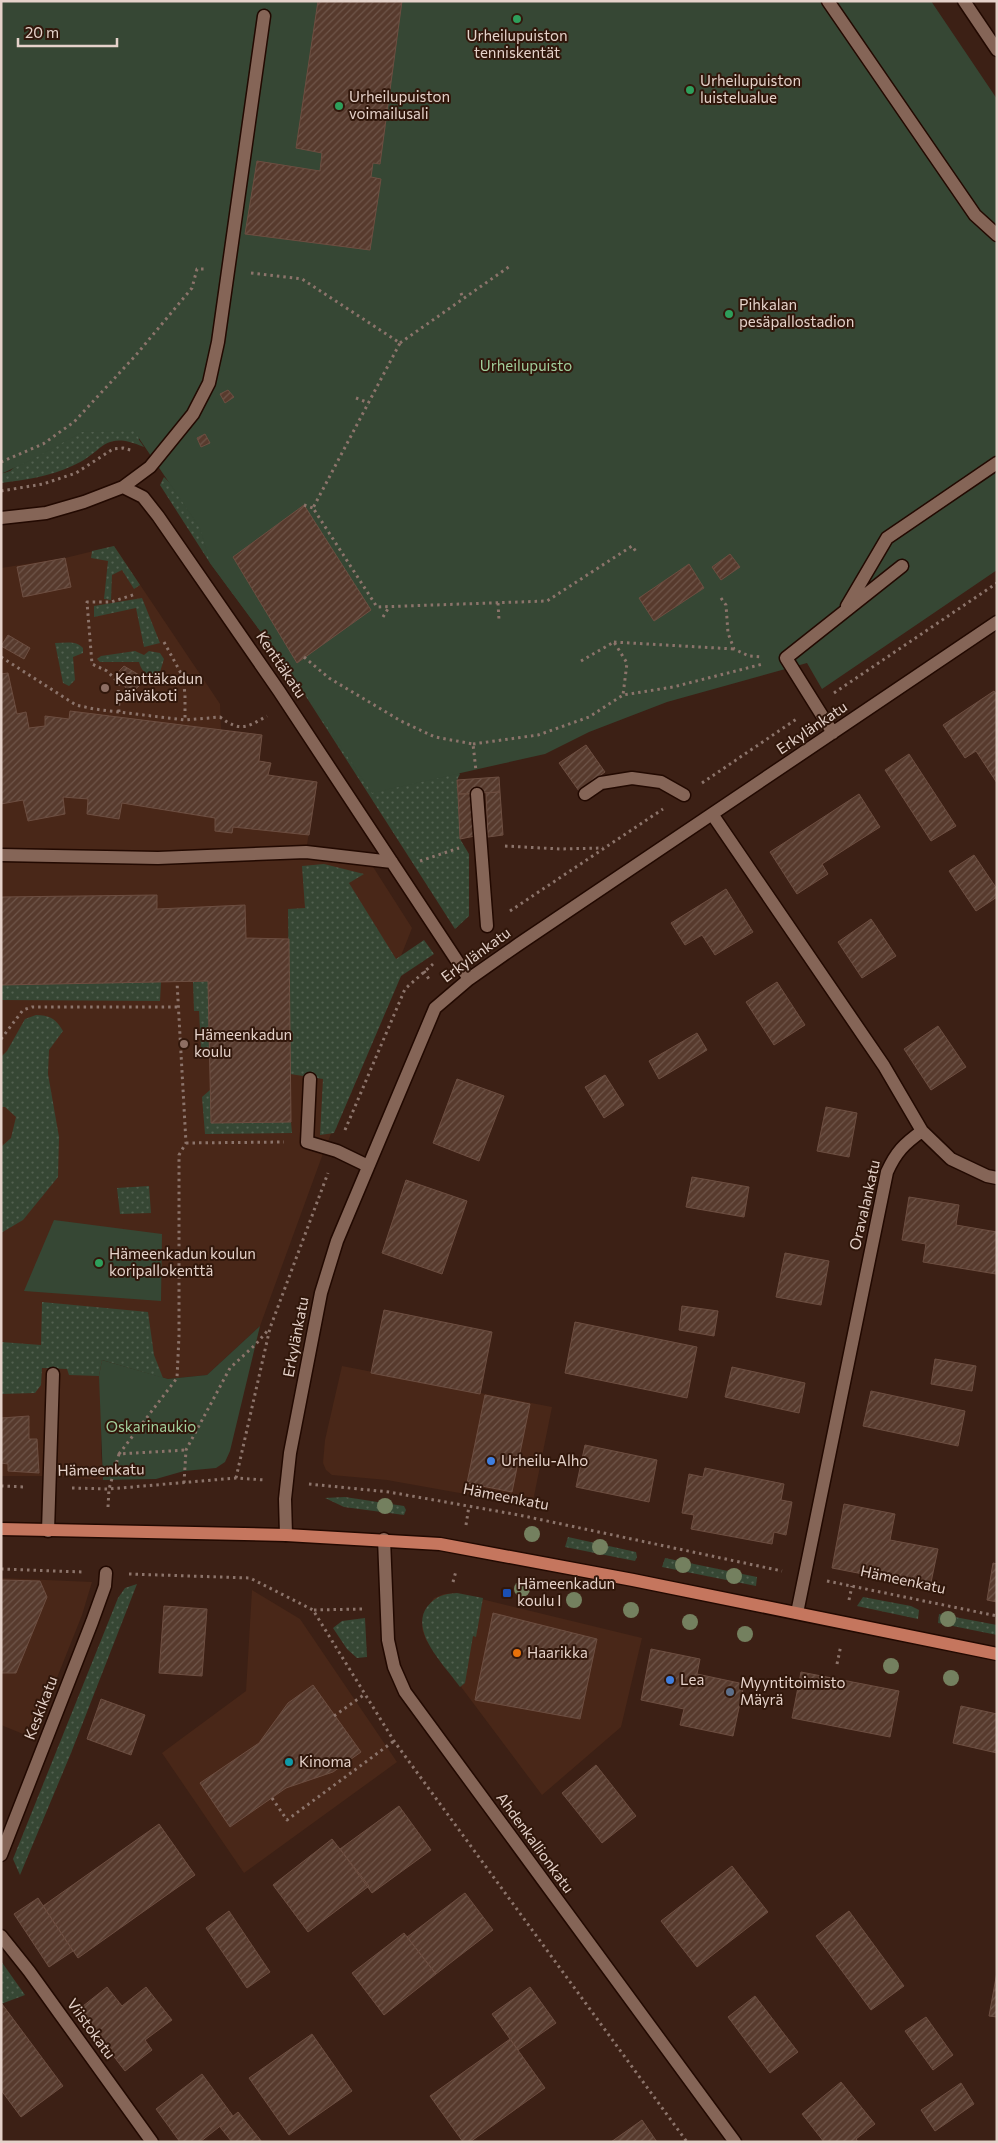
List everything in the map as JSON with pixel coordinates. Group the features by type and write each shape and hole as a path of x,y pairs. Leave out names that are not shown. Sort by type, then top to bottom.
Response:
{"main road":[{"path":"1,1529 286,1535 384,1539 461,1546 997,1654"}],"street":[{"path":"828,1 974,215 997,235"},
{"path":"964,1 997,50"},
{"path":"1,518 46,513 84,502 123,487 150,467 194,414 209,383 218,342 264,16"},
{"path":"843,613 887,538 997,463"},
{"name":"Kenttäkatu","path":"123,487 143,497 158,516 287,704 469,979"},
{"path":"833,733 786,658 902,566"},
{"name":"Erkylänkatu","path":"286,1535 285,1499 290,1453 321,1293 337,1241 435,1008 469,979 997,622"},
{"path":"586,794 601,783 632,778 661,782 684,795"},
{"path":"477,794 486,926"},
{"path":"712,814 884,1066 922,1132 951,1159 987,1176 997,1178"},
{"path":"1,855 158,858 306,852 392,862"},
{"path":"310,1079 307,1142 336,1151 368,1166"},
{"name":"Oravalankatu","path":"797,1613 887,1172 894,1156 922,1132"},
{"path":"48,1531 54,1374"},
{"name":"Ahdenkallionkatu","path":"384,1539 388,1640 394,1667 405,1692 733,2141"},
{"name":"Keskikatu","path":"1,1854 92,1622 105,1586 106,1573"},
{"name":"Viistokatu","path":"1,1936 29,1971 152,2142"}],"path":[{"path":"313,508 400,343 510,266"},
{"path":"1,462 43,444 74,422 136,355 192,288 197,269 302,280 400,343"},
{"path":"461,293 463,299"},
{"path":"356,398 368,403"},
{"path":"1,491 43,484 76,473 90,466 101,456 113,449 133,450 150,467"},
{"path":"304,505 313,508 377,607 547,601 632,546 637,553"},
{"path":"486,926 684,795 997,583"},
{"path":"119,712 118,682 107,671 92,664 87,602 111,602 136,594"},
{"path":"721,598 726,605 728,633 734,649"},
{"path":"498,603 498,620"},
{"path":"383,617 389,606"},
{"path":"164,642 183,677 185,720"},
{"path":"614,642 627,663 623,695"},
{"path":"581,661 614,642 734,649 749,656 786,658"},
{"path":"1,657 76,704 94,709 185,720 220,717 233,726 250,726 287,704"},
{"path":"304,657 329,678 401,721 435,737 473,744 538,734 589,717 623,695 673,686 786,658"},
{"path":"473,744 477,794"},
{"path":"236,1478 270,1328 336,1151 405,989 413,980 450,951"},
{"path":"109,1489 119,1454 177,1378 180,1226 179,1156 186,1143 177,982"},
{"path":"1,1039 24,1010 32,1007 179,1007"},
{"path":"186,1143 307,1142"},
{"path":"184,1483 186,1450 230,1368 270,1328"},
{"path":"119,1454 186,1450"},
{"name":"Hämeenkatu","path":"1,1486 109,1489 236,1478 389,1492 519,1515 997,1616"},
{"path":"1,1569 250,1578 313,1610 386,1607"},
{"path":"313,1610 394,1741 687,2142"},
{"path":"334,1716 365,1694"},
{"path":"272,1798 287,1820 394,1741"}],"shaded area":[{"name":"Hämeenkadun koulu","path":"114,546 220,704 221,730 262,735 259,761 271,763 268,775 317,782 306,851 368,859 412,928 321,1159 260,1326 207,1375 168,1379 102,1360 101,1451 103,1480 51,1476 1,1476 1,568 65,558"},
{"path":"342,1366 552,1407 532,1506 387,1480 332,1475 326,1470 323,1463 325,1440"},
{"path":"1,1578 92,1582 82,1615 33,1738 1,1725"},
{"path":"252,1590 300,1619 397,1762 244,1873 162,1753 246,1691"},
{"path":"457,1593 642,1638 621,1727 542,1795 426,1640 422,1629 425,1610 434,1598 444,1594"}],"green space":[{"name":"Urheilupuisto","path":"1,1 931,1 997,99 997,570 822,689 807,663 667,702 589,732 545,754 372,793 289,670 210,563 200,528 134,431 82,432 1,474"},
{"path":"135,370 139,440 144,447 120,440 111,441 83,460 64,469 38,477 1,483 1,474 10,471"},
{"path":"164,477 460,774 457,780 460,839 469,854 469,916 455,929 289,670 210,563 160,485"},
{"path":"114,546 140,585 134,589 122,570 112,575 111,600 104,599 108,561 91,558 92,551"},
{"path":"142,598 160,643 144,647 136,608 94,617 94,606"},
{"path":"55,643 74,643 83,648 83,653 73,657 75,680 69,686 63,683"},
{"path":"135,651 144,655 149,651 160,653 164,659 160,672 152,675 146,673 139,662 100,662 97,659 101,656"},
{"path":"324,864 364,874 349,883 396,959 424,940 434,954 401,976 334,1133 320,1135 323,1079 290,1074 288,909 305,908 302,866"},
{"path":"208,981 209,1049 201,1049 199,1011 194,1011 193,982"},
{"path":"161,982 160,1001 1,1000 1,985"},
{"path":"36,1015 52,1019 58,1023 63,1031 49,1050 48,1074 59,1137 58,1177 23,1220 1,1233 1,1147 11,1138 16,1117 5,1107 1,1107 1,1057 7,1051 25,1019"},
{"path":"210,1090 211,1123 291,1122 292,1133 205,1134 202,1097"},
{"path":"149,1186 151,1213 120,1214 117,1188"},
{"name":"Hämeenkadun koulun koripallokenttä","path":"54,1220 162,1234 161,1301 24,1291"},
{"path":"42,1302 148,1312 154,1355 163,1378 102,1360 99,1376 69,1375 67,1369 42,1368 41,1385 35,1393 1,1394 1,1342 41,1345"},
{"name":"Oskarinaukio","path":"260,1326 230,1451 225,1462 216,1468 184,1471 156,1479 103,1480 99,1376 102,1360 168,1379 207,1375"},
{"path":"345,1497 404,1506 406,1510 404,1515 344,1507 325,1498"},
{"path":"568,1537 636,1552 637,1557 635,1561 565,1547"},
{"path":"665,1558 757,1577 756,1586 662,1567"},
{"path":"137,1584 71,1753 20,1875 13,1859 118,1598 125,1588"},
{"path":"457,1593 483,1598 476,1637 473,1636 465,1683 460,1687 432,1649 423,1627 423,1617 430,1603 440,1596"},
{"path":"863,1597 911,1606 919,1610 918,1619 857,1606"},
{"path":"939,1614 997,1625 997,1635 938,1623"},
{"path":"365,1618 367,1657 357,1658 347,1649 333,1628 342,1621"},
{"path":"1,1961 25,1995 1,2004"}],"building":[{"path":"318,1 402,1 380,164 373,163 371,177 381,179 370,250 245,234 257,161 320,171 322,153 296,148"},
{"path":"228,390 234,397 225,403 220,394"},
{"path":"205,434 210,443 201,447 197,438"},
{"path":"304,505 371,610 297,663 233,557"},
{"path":"730,554 740,567 721,580 712,567"},
{"path":"65,558 71,587 23,597 17,567"},
{"path":"689,564 704,588 654,621 639,598"},
{"path":"8,635 30,648 24,659 1,646"},
{"path":"124,666 146,679 130,695 117,673"},
{"path":"8,673 17,714 26,712 29,728 45,726 45,716 69,719 70,711 262,735 259,761 271,763 268,775 317,782 309,835 233,827 232,833 215,831 215,818 122,803 119,819 87,814 88,799 63,797 65,814 28,821 23,800 1,804 1,674"},
{"path":"994,691 997,695 997,783 976,751 965,758 943,725"},
{"path":"586,745 605,772 579,791 559,763"},
{"path":"909,754 956,826 931,841 885,770"},
{"path":"499,777 500,792 458,794 457,780"},
{"path":"500,792 503,835 488,837 486,793"},
{"path":"458,794 472,794 475,836 460,839"},
{"path":"859,794 880,827 822,864 828,874 797,894 770,852"},
{"path":"974,855 997,889 997,897 976,911 949,871"},
{"path":"726,889 753,932 715,955 702,935 685,945 671,923"},
{"path":"157,895 157,909 245,905 246,938 289,939 291,1122 211,1123 208,981 1,985 1,897"},
{"path":"871,919 896,956 862,978 838,942"},
{"path":"777,982 805,1025 774,1045 746,1002"},
{"path":"938,1026 966,1067 931,1090 904,1049"},
{"path":"697,1033 707,1050 659,1079 649,1061"},
{"path":"605,1075 624,1105 604,1118 585,1087"},
{"path":"457,1079 504,1096 479,1161 433,1143"},
{"path":"826,1107 857,1113 849,1157 817,1151"},
{"path":"692,1177 749,1187 744,1217 686,1207"},
{"path":"406,1180 467,1201 442,1274 382,1253"},
{"path":"909,1197 959,1205 956,1225 997,1232 996,1274 923,1262 926,1244 902,1240"},
{"path":"785,1253 829,1261 821,1305 776,1297"},
{"path":"682,1306 718,1311 714,1336 679,1330"},
{"path":"384,1310 492,1332 480,1394 371,1373"},
{"path":"575,1322 697,1347 687,1398 565,1373"},
{"path":"935,1359 976,1366 972,1391 931,1384"},
{"path":"732,1367 805,1383 799,1413 725,1397"},
{"path":"871,1391 965,1411 958,1446 863,1426"},
{"path":"485,1395 530,1404 512,1492 467,1483"},
{"path":"29,1416 29,1439 37,1439 39,1473 8,1471 8,1464 1,1463 1,1418"},
{"path":"585,1445 657,1460 649,1502 576,1487"},
{"path":"705,1468 784,1484 781,1500 792,1502 786,1535 774,1532 772,1544 691,1529 694,1515 682,1513 689,1474 703,1477"},
{"path":"844,1504 895,1514 890,1540 938,1549 930,1587 832,1568"},
{"path":"993,1563 997,1564 997,1602 987,1600"},
{"path":"1,1580 40,1581 47,1597 16,1673 1,1673"},
{"path":"164,1606 207,1609 202,1676 159,1673"},
{"path":"493,1613 597,1639 580,1719 475,1700"},
{"path":"651,1649 700,1659 697,1674 744,1684 733,1736 680,1725 684,1709 641,1700"},
{"path":"801,1672 899,1691 890,1737 792,1718"},
{"name":"Kinoma","path":"313,1685 361,1752 333,1772 286,1788 230,1827 200,1783 259,1743 288,1703"},
{"path":"101,1699 145,1715 131,1755 87,1739"},
{"path":"961,1706 997,1714 997,1753 953,1743"},
{"path":"596,1765 636,1816 602,1843 562,1793"},
{"path":"399,1806 431,1850 372,1893 340,1849"},
{"path":"159,1824 195,1875 78,1958 43,1906"},
{"path":"332,1839 369,1886 308,1932 273,1885"},
{"path":"732,1866 768,1912 697,1967 661,1921"},
{"path":"465,1893 493,1930 436,1974 407,1937"},
{"path":"38,1898 73,1951 49,1967 14,1914"},
{"path":"229,1911 270,1972 247,1988 206,1928"},
{"path":"849,1911 904,1986 871,2010 816,1936"},
{"path":"404,1933 436,1974 384,2015 352,1973"},
{"path":"997,1972 997,2017 989,2016"},
{"path":"107,1987 122,2006 146,1987 172,2020 145,2040 152,2050 125,2071 78,2010"},
{"path":"530,1987 556,2023 518,2050 492,2014"},
{"path":"755,1996 798,2052 770,2073 728,2017"},
{"path":"2,2004 63,2086 21,2117 1,2090"},
{"path":"926,2017 953,2055 933,2070 905,2031"},
{"path":"312,2034 352,2091 289,2135 249,2078"},
{"path":"510,2039 545,2088 470,2142 463,2142 430,2096"},
{"path":"202,2074 233,2116 200,2142 180,2142 156,2109"},
{"path":"841,2082 875,2124 856,2139 858,2142 824,2142 802,2114"},
{"path":"961,2083 974,2104 935,2131 921,2110"},
{"path":"238,2112 262,2142 232,2142 220,2127"},
{"path":"642,2120 657,2142 611,2142"}],"place":[{"name":"Urheilupuiston tenniskentät","path":"517,19"},
{"name":"Urheilupuiston luistelualue","path":"690,90"},
{"name":"Urheilupuiston voimailusali","path":"339,106"},
{"name":"Pihkalan pesäpallostadion","path":"729,314"},
{"name":"Kenttäkadun päiväkoti","path":"105,688"},
{"name":"Hämeenkadun koulu","path":"184,1044"},
{"name":"Hämeenkadun koulun koripallokenttä","path":"99,1263"},
{"name":"Urheilu-Alho","path":"491,1461"},
{"name":"Hämeenkadun koulu I","path":"507,1593"},
{"name":"Haarikka","path":"517,1653"},
{"name":"Lea","path":"670,1680"},
{"name":"Myyntitoimisto Mäyrä","path":"730,1692"},
{"name":"Kinoma","path":"289,1762"}]}
